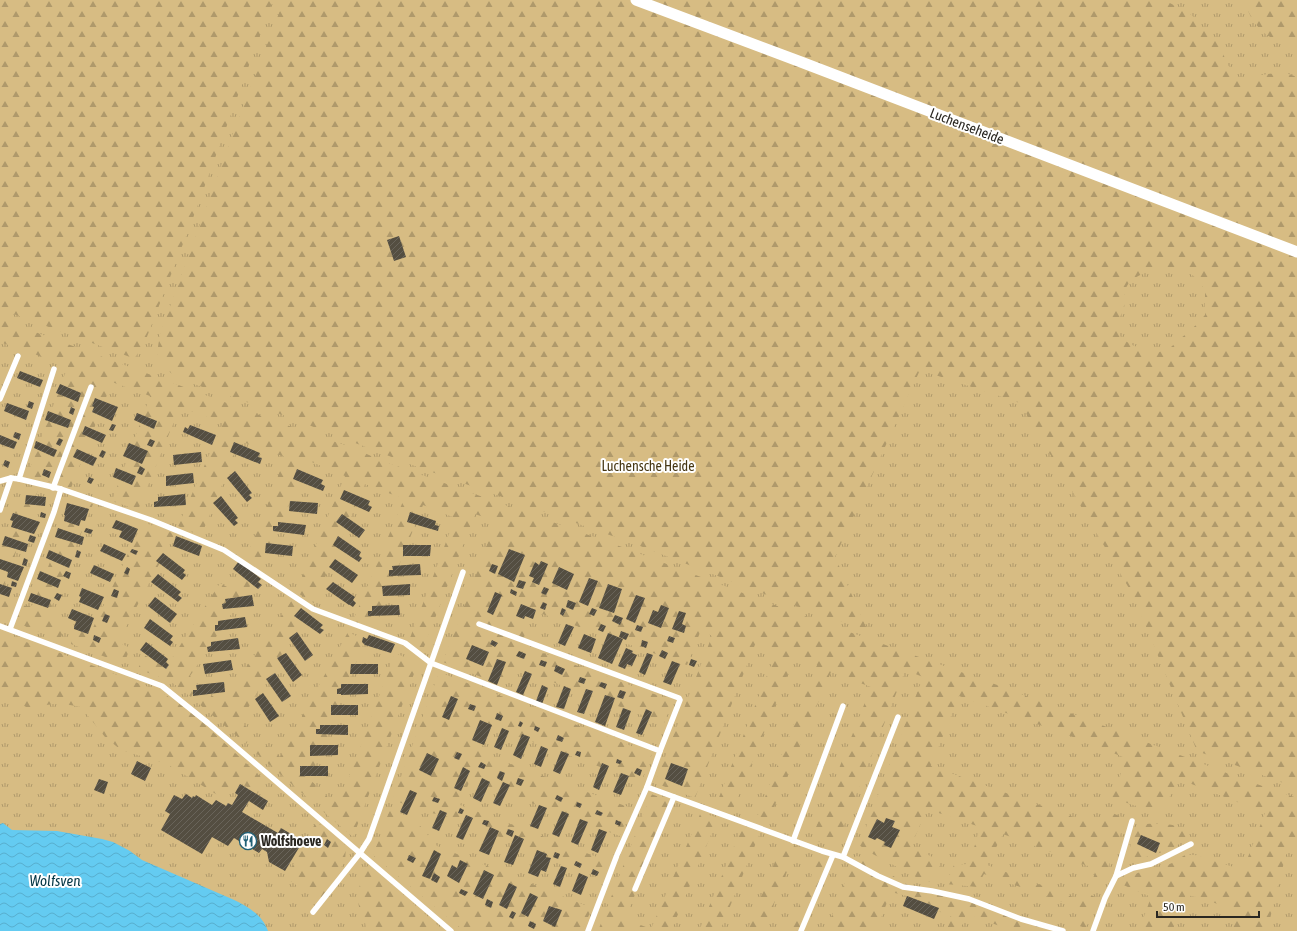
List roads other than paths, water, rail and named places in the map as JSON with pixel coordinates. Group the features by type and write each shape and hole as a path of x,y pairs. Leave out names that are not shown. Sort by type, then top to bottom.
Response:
{"street":[{"name":"Luchenseheide","path":"636,0 779,53 1297,252"}],"lane":[{"path":"0,399 18,356"},
{"path":"19,479 54,369"},
{"path":"54,488 91,387"},
{"path":"0,510 11,478"},
{"path":"0,481 11,478 19,479 60,489 151,520 224,550 314,609 405,644 431,663 660,751"},
{"path":"10,630 54,512 60,489"},
{"path":"313,912 360,853 369,839 463,572"},
{"path":"479,624 679,698 680,700 646,787 617,854 588,931"},
{"path":"0,626 162,686 208,723 451,931"},
{"path":"793,841 843,706"},
{"path":"842,857 898,717"},
{"path":"646,787 793,841 842,857 903,887 932,891 969,899 1021,918 1063,931"},
{"path":"635,889 674,797"},
{"path":"1092,931 1105,898 1116,876 1132,821"},
{"path":"1116,876 1133,868 1151,864 1191,844"},
{"path":"801,931 833,855"}],"water":[{"name":"Wolfsven","path":"3,823 12,830 57,831 113,842 130,851 142,860 243,905 258,915 268,931 0,931 0,824"}],"place":[{"name":"Wolfshoeve","path":"248,841"}],"park label":[{"name":"Luchensche Heide","path":"648,466"}]}
